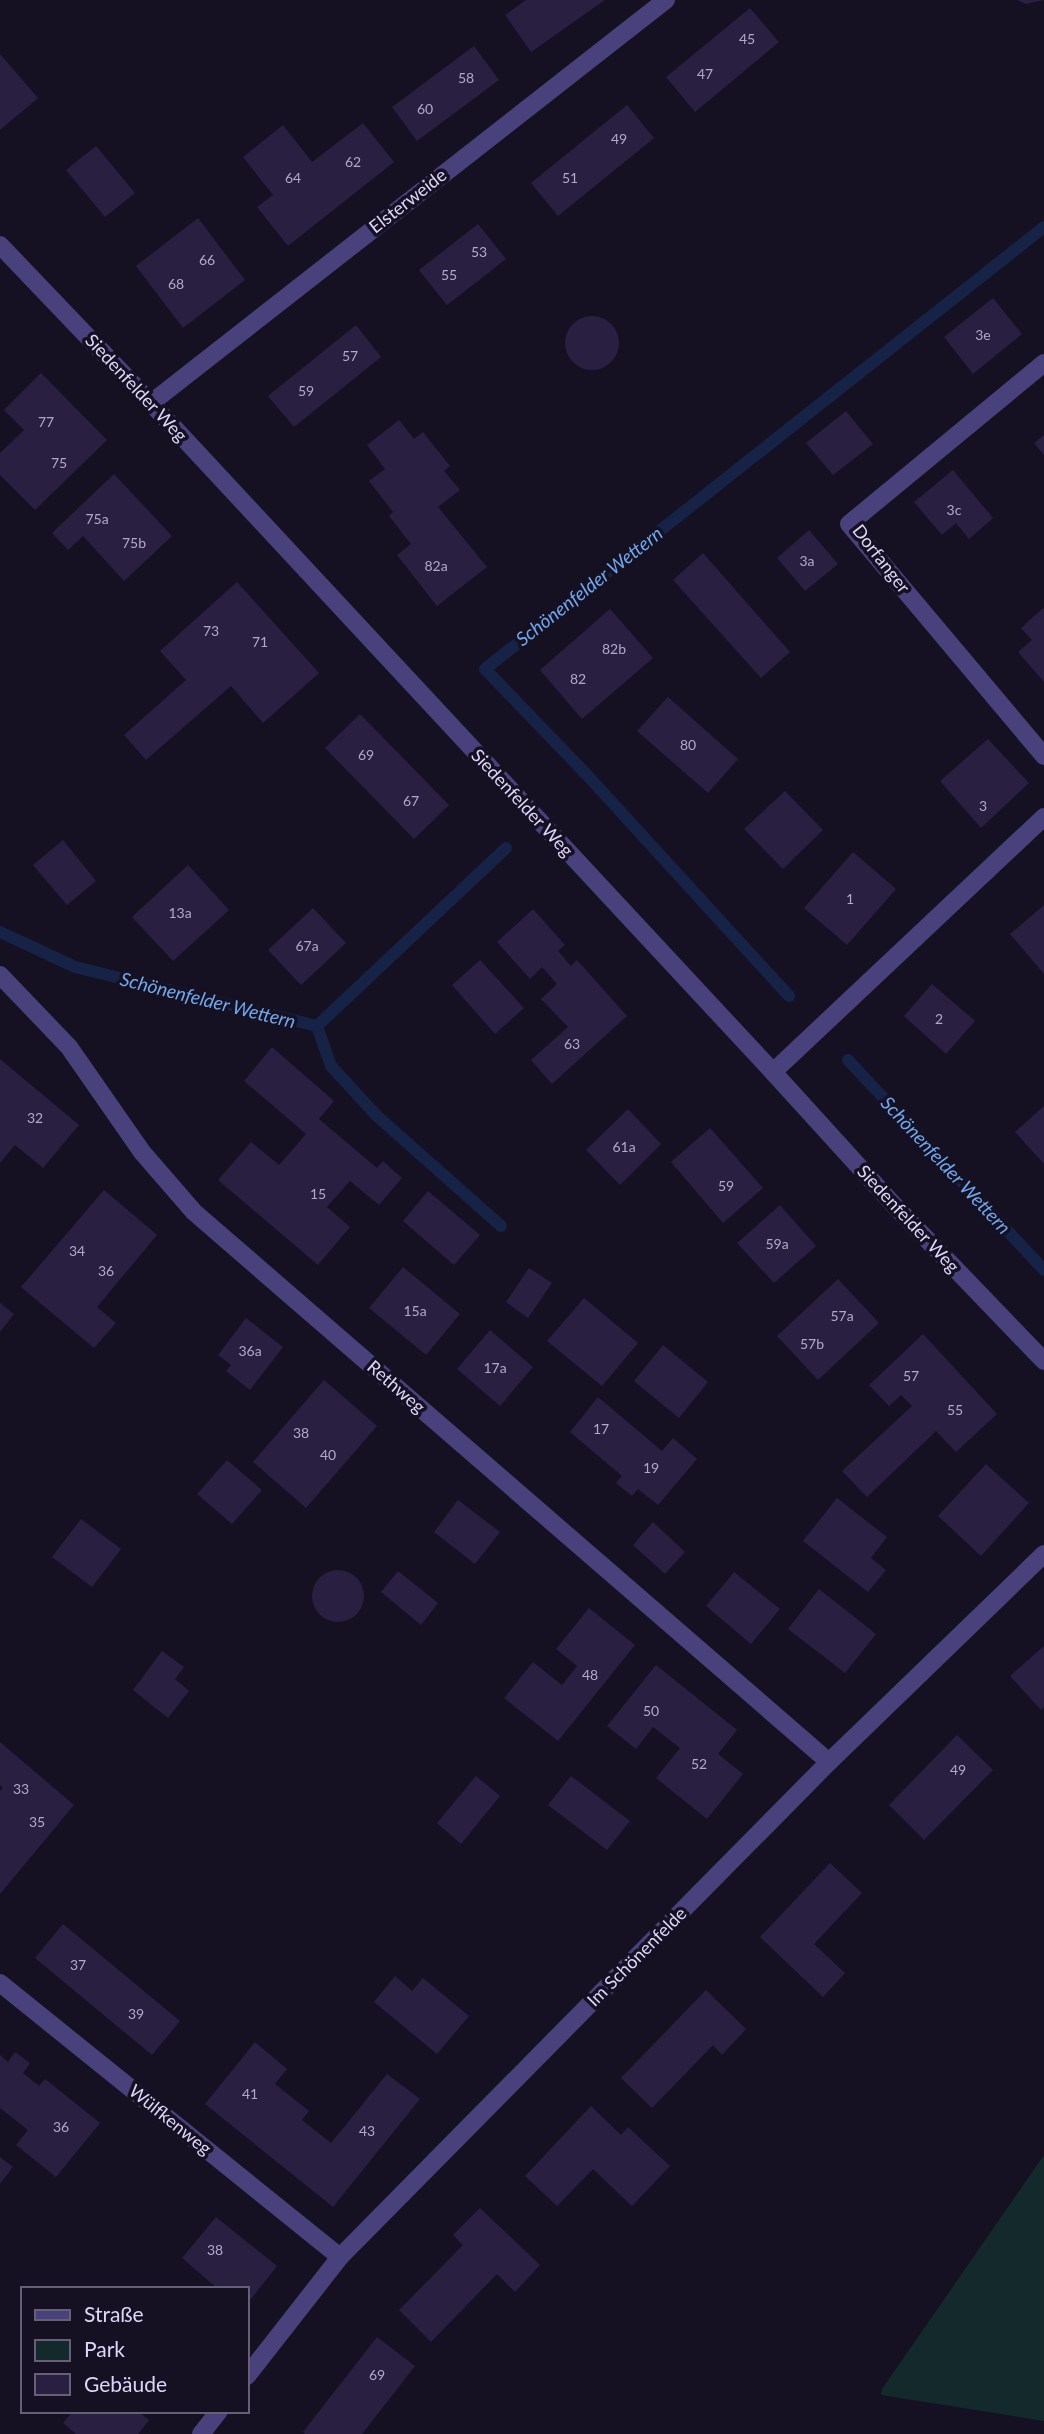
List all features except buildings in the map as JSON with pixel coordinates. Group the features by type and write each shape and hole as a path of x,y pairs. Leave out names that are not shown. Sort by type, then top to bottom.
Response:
{"street":[{"name":"Elsterweide","path":"151,403 666,0"},
{"name":"Siedenfelder Weg","path":"0,245 151,403 893,1204 1044,1362"},
{"name":"Dorfanger","path":"1044,363 849,524 1044,755"},
{"path":"773,1072 1044,817"},
{"name":"Rethweg","path":"0,975 69,1047 142,1152 194,1212 829,1762"},
{"name":"Im Schönenfelde","path":"248,2375 340,2258 829,1762 1044,1554"},
{"name":"Wülfkenweg","path":"0,1983 340,2258"},
{"path":"201,2434 217,2413"}],"green space":[{"path":"1044,2155 1044,2421 881,2395 882,2389"}],"waterway":[{"name":"Schönenfelder Wettern","path":"789,996 587,775 485,669 1044,227"},
{"path":"317,1026 506,848"},
{"name":"Schönenfelder Wettern","path":"0,932 75,967 317,1026 331,1066 376,1115 501,1226"},
{"name":"Schönenfelder Wettern","path":"848,1060 1044,1270"}]}
